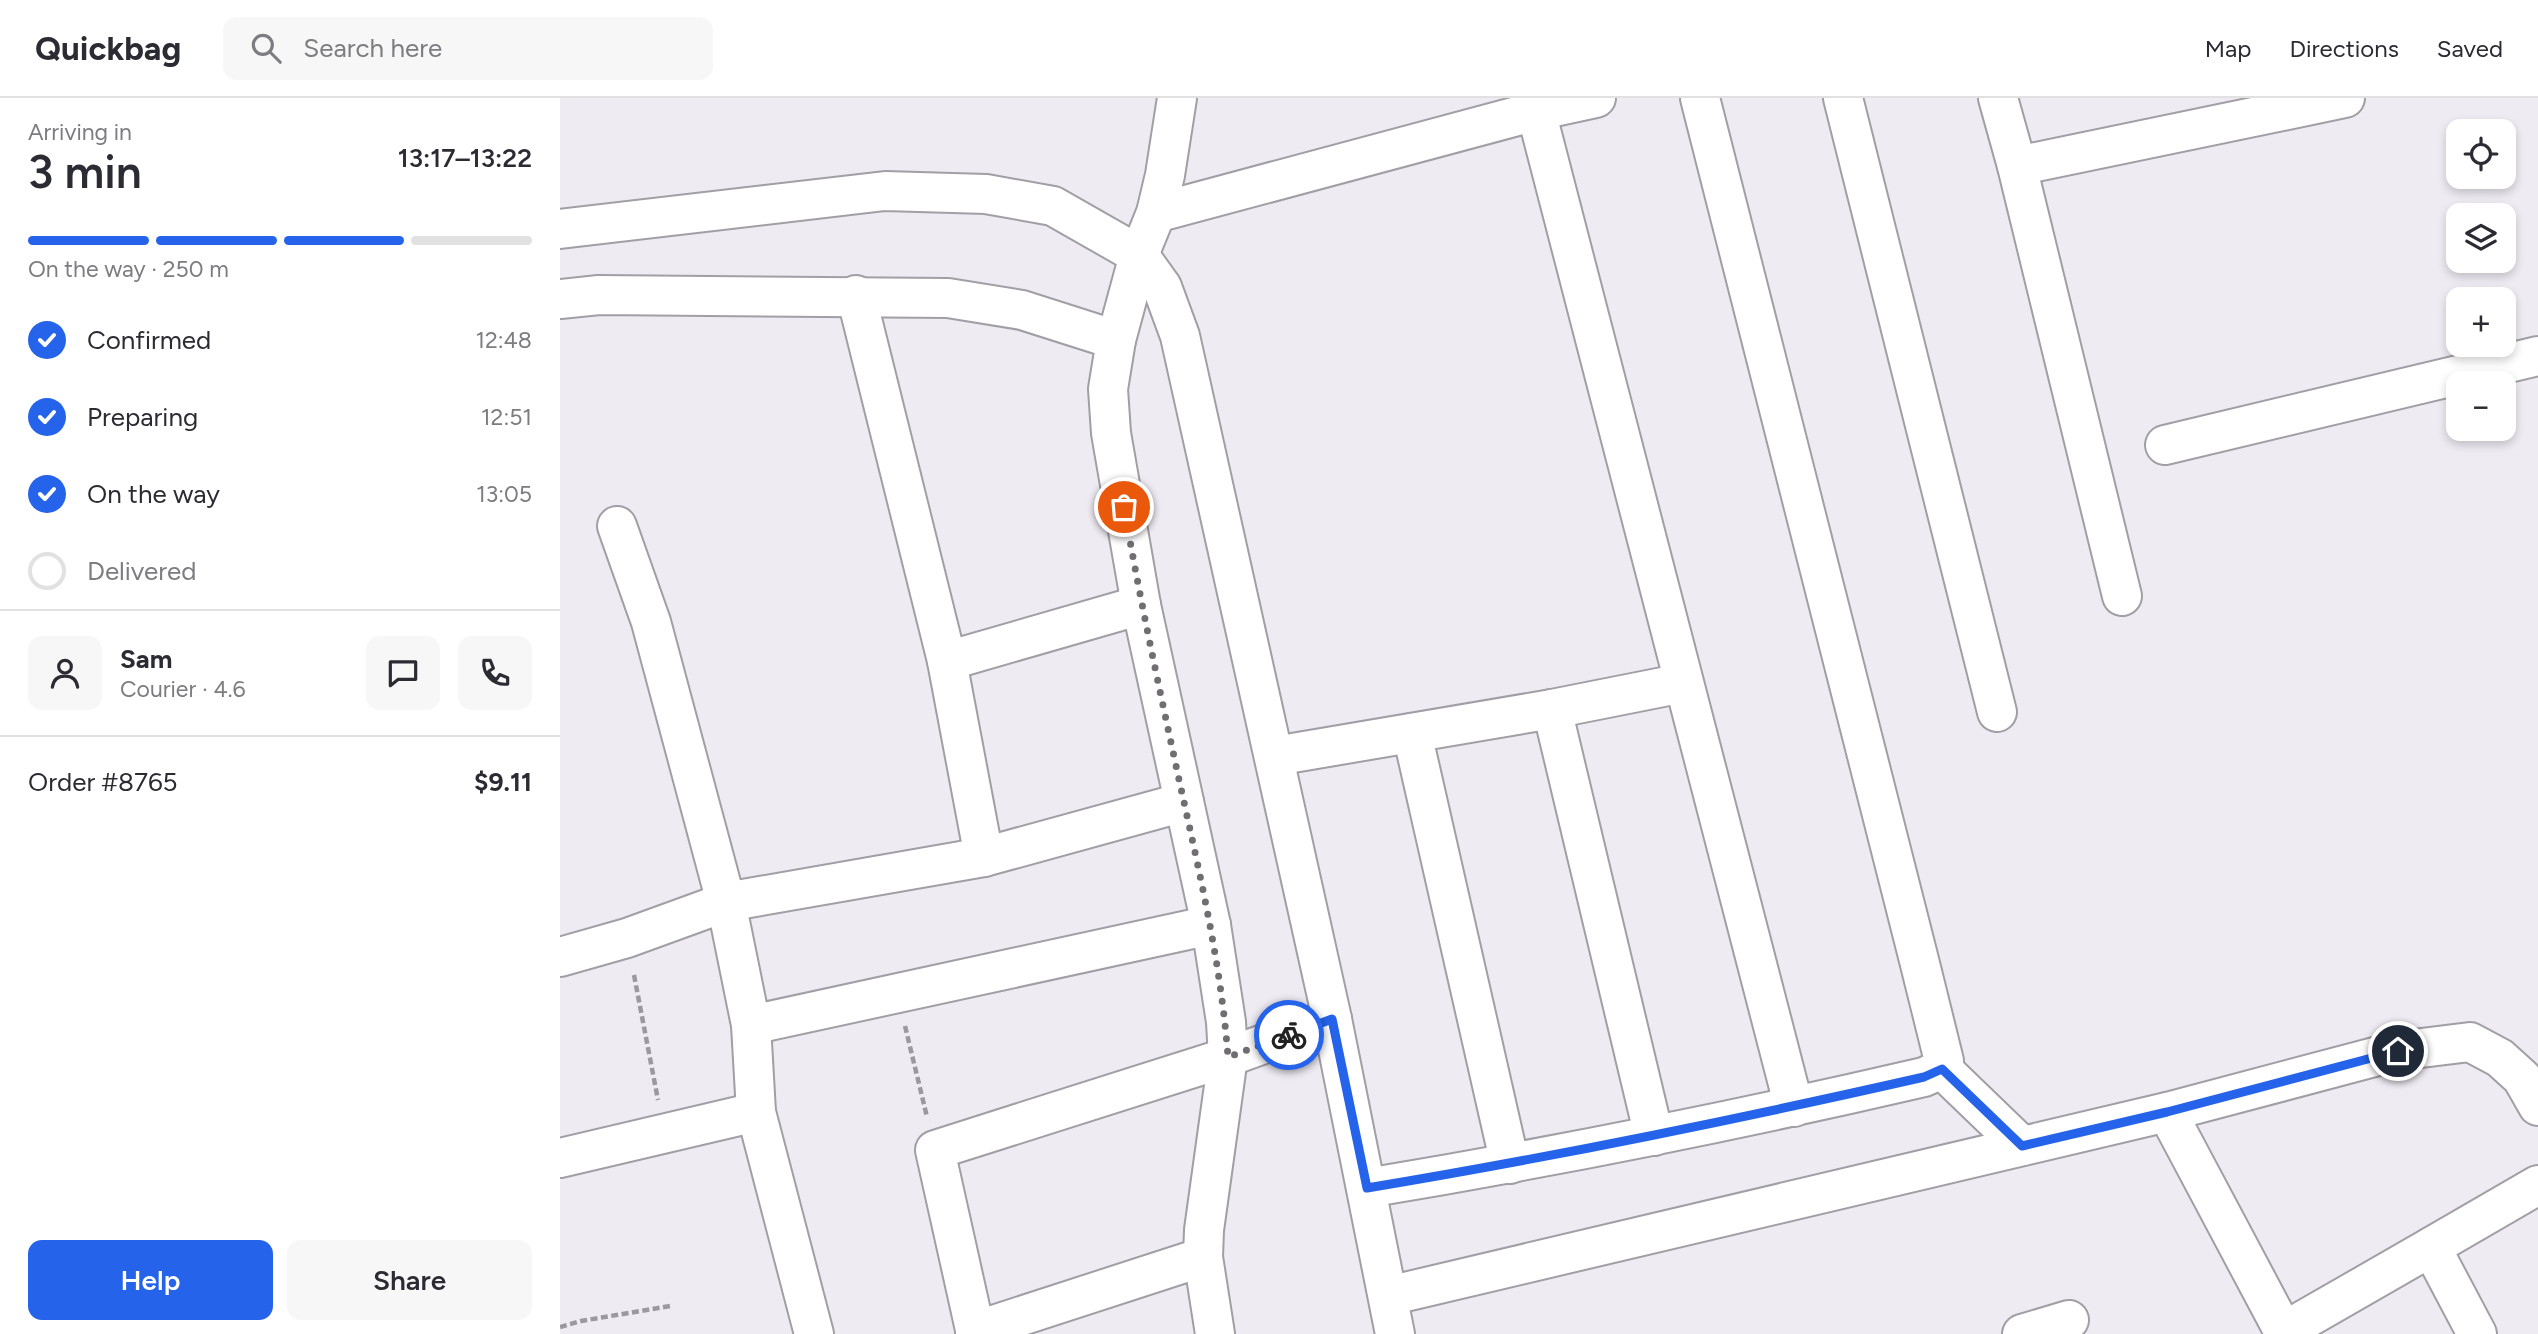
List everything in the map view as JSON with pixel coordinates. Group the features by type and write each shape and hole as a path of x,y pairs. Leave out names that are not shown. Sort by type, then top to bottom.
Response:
{"street":[{"path":"1177,98 1156,213 1139,255 1116,340 1108,388 1111,433 1141,605 1211,925 1226,1022 1228,1057 1204,1230 1203,1257 1215,1334"},
{"path":"1156,213 1535,111 1596,98"},
{"path":"1700,98 1920,964 1944,1061 1942,1069"},
{"path":"1843,98 1997,712"},
{"path":"1998,98 2122,596"},
{"path":"2017,166 2345,98"},
{"path":"1535,111 1794,1107"},
{"path":"560,229 885,191 986,194 1053,206 1139,255 1162,287 1180,337 1332,1019 1395,1334"},
{"path":"560,299 600,295 856,295 948,298 1022,310 1116,340"},
{"path":"856,295 947,662 984,857"},
{"path":"2165,445 2538,356"},
{"path":"617,526 651,622 726,902 751,1025 756,1112 814,1334"},
{"path":"947,662 1141,605"},
{"path":"1275,757 1552,709 1683,683"},
{"path":"1552,709 1654,1136"},
{"path":"1412,733 1510,1164"},
{"path":"560,957 627,938 726,902 984,857 1184,802"},
{"path":"751,1025 1211,925"},
{"path":"1203,1257 976,1332 935,1150 1228,1057 1332,1019"},
{"path":"1388,1296 2167,1112 2398,1051 2470,1042 2500,1058 2522,1078 2538,1106"},
{"path":"1367,1188 1654,1136 1924,1077 1942,1069"},
{"path":"1942,1069 2022,1146"},
{"path":"560,1158 756,1112"},
{"path":"2167,1112 2284,1333 2538,1185"},
{"path":"2431,1247 2477,1334"},
{"path":"2022,1334 2068,1320"}],"path":[{"path":"627,938 665,1135"},
{"path":"897,995 935,1150"},
{"path":"560,1327 670,1306"}],"way so far":[{"path":"1124,507 1141,605 1211,925 1226,1022 1228,1057 1289,1035"}],"route":[{"path":"1289,1035 1332,1019 1367,1188 1654,1136 1924,1077 1942,1069 2022,1146 2167,1112 2398,1051"}]}
